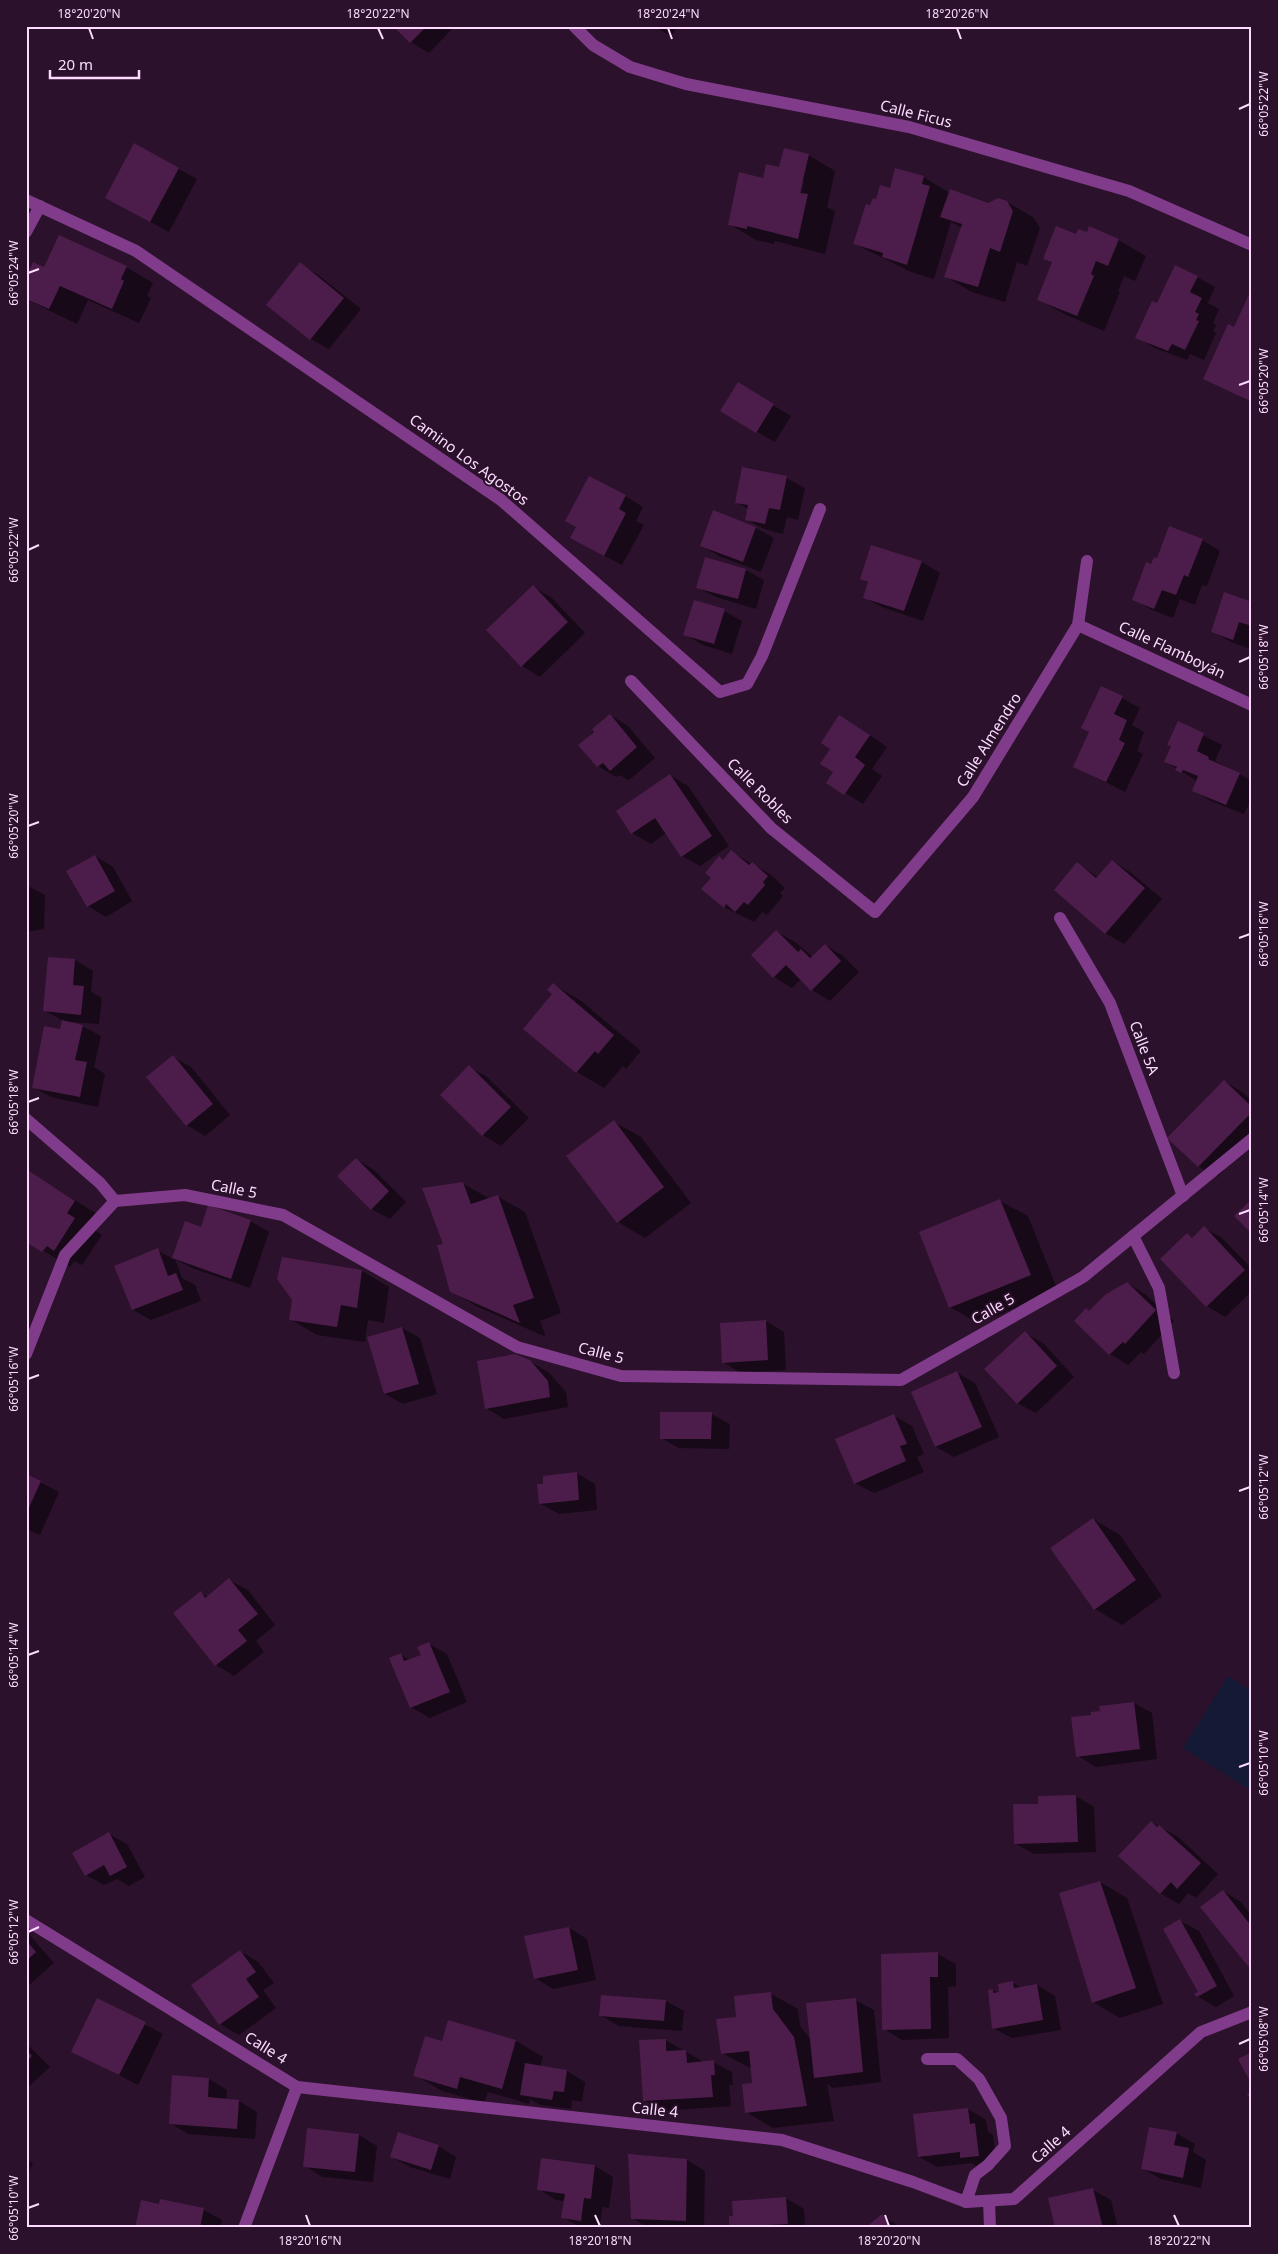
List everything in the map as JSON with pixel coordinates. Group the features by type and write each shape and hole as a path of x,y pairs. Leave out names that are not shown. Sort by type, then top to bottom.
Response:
{"street":[{"name":"Calle Ficus","path":"574,26 593,45 630,67 686,84 909,127 1130,191 1252,245"},
{"path":"26,200 40,206 26,232"},
{"name":"Camino Los Agostos","path":"40,206 136,251 501,500 720,692 747,684 762,656 820,509"},
{"name":"Calle Almendro","path":"875,912 973,797 1078,625 1087,561"},
{"name":"Calle Flamboyán","path":"1078,625 1252,705"},
{"name":"Calle Robles","path":"632,681 771,828 875,912"},
{"name":"Calle 5A","path":"1060,918 1110,1003 1182,1196"},
{"path":"26,1119 100,1182 115,1201 65,1255 26,1354"},
{"name":"Calle 5","path":"115,1201 185,1195 283,1215 516,1347 621,1376 901,1380 1083,1277 1252,1140"},
{"path":"1133,1236 1159,1288 1174,1373"},
{"name":"Calle 4","path":"26,1920 297,2087 782,2140 913,2182 966,2202 1014,2199 1202,2032 1252,2012"},
{"path":"927,2059 957,2059 979,2079 1001,2118 1005,2146 988,2165 975,2175 966,2202"},
{"path":"244,2228 297,2087"},
{"path":"989,2201 990,2228"}],"shaded area":[{"path":"1228,1676 1252,1691 1252,1791 1183,1748"}],"building":[{"path":"393,26 427,26 410,43"},
{"path":"134,143 179,168 150,222 105,198"},
{"path":"784,148 809,154 800,193 808,194 798,239 747,226 747,229 728,225 739,172 763,178 766,164 779,167"},
{"path":"895,168 924,176 922,184 930,186 907,265 882,257 883,253 853,244 866,204 870,205 873,198 876,199 880,185 890,188"},
{"path":"950,189 988,203 998,198 1007,201 1013,211 1000,252 990,248 978,287 944,277 962,224 940,217"},
{"path":"1056,226 1076,234 1078,229 1087,232 1089,226 1119,239 1108,266 1096,261 1091,274 1094,276 1077,316 1037,300 1052,262 1043,259"},
{"path":"59,235 127,266 121,279 124,281 112,309 60,286 49,309 26,299 26,277 33,262 44,267"},
{"path":"300,262 344,298 310,340 266,305"},
{"path":"1175,265 1198,276 1190,292 1202,298 1195,312 1199,314 1196,320 1199,321 1185,350 1172,344 1168,351 1135,338 1152,301 1157,303"},
{"path":"1250,292 1252,293 1252,402 1203,379 1228,324 1234,327"},
{"path":"738,382 774,404 756,433 720,411"},
{"path":"742,467 787,476 780,510 769,508 765,524 745,520 748,505 735,503"},
{"path":"589,476 626,495 619,509 626,513 604,556 570,538 576,527 565,521"},
{"path":"713,510 756,527 743,562 700,546"},
{"path":"1169,526 1203,539 1188,577 1184,575 1176,595 1162,590 1154,609 1132,600 1146,562 1151,564 1154,557 1157,558"},
{"path":"871,545 922,561 904,611 863,598 868,582 860,579"},
{"path":"705,557 746,569 738,599 696,588"},
{"path":"533,585 568,622 521,667 486,630"},
{"path":"1224,592 1252,602 1252,626 1239,622 1233,640 1211,632"},
{"path":"694,600 725,609 714,644 683,635"},
{"path":"1101,686 1123,696 1114,714 1127,720 1119,740 1125,743 1106,782 1073,767 1089,732 1081,728"},
{"path":"610,714 637,747 610,771 603,763 597,767 578,745 594,732 592,729"},
{"path":"839,715 870,735 855,757 865,765 844,795 826,783 833,772 820,764 830,749 821,743"},
{"path":"1178,721 1204,733 1197,751 1209,757 1208,759 1240,773 1226,805 1192,791 1198,776 1183,770 1181,773 1175,770 1177,767 1164,762 1171,746 1167,745"},
{"path":"670,774 712,836 681,857 655,818 631,834 616,811"},
{"path":"731,850 749,865 752,862 768,876 763,882 765,885 748,905 744,902 735,912 726,904 724,908 701,889 711,878 705,873 719,856 723,860"},
{"path":"95,855 115,891 87,907 66,871"},
{"path":"1112,860 1145,888 1105,934 1054,890 1077,862 1096,878"},
{"path":"776,930 798,952 801,949 810,958 825,944 841,961 811,991 786,965 773,978 751,955"},
{"path":"48,957 75,959 73,985 84,986 81,1015 43,1011"},
{"path":"553,983 614,1035 598,1054 595,1051 576,1073 523,1029 552,994 547,990"},
{"path":"62,1020 83,1025 75,1060 87,1062 80,1097 32,1088 44,1026 60,1029"},
{"path":"173,1055 213,1104 186,1126 146,1077"},
{"path":"469,1065 511,1107 482,1136 440,1095"},
{"path":"1224,1080 1252,1107 1252,1112 1198,1167 1167,1138"},
{"path":"614,1120 664,1187 617,1223 566,1156"},
{"path":"356,1158 389,1191 371,1210 337,1176"},
{"path":"26,1169 75,1201 67,1213 75,1218 54,1251 47,1246 42,1252 26,1242"},
{"path":"463,1182 471,1204 498,1195 534,1298 513,1305 520,1323 450,1292 437,1245 443,1244 422,1188"},
{"path":"1000,1199 1031,1275 949,1308 919,1232"},
{"path":"1252,1199 1252,1234 1234,1216"},
{"path":"208,1205 251,1220 231,1279 172,1258 185,1221 201,1227"},
{"path":"1204,1226 1245,1270 1206,1307 1160,1259 1187,1233 1192,1238"},
{"path":"158,1248 168,1276 176,1273 183,1290 132,1310 114,1266"},
{"path":"282,1257 362,1270 357,1308 341,1305 337,1327 289,1320 292,1300 277,1279"},
{"path":"1127,1282 1156,1310 1125,1344 1123,1342 1109,1355 1074,1321 1086,1308 1089,1311 1106,1294"},
{"path":"766,1320 768,1360 722,1363 720,1323"},
{"path":"402,1327 419,1384 384,1394 367,1337"},
{"path":"1025,1331 1057,1366 1017,1404 984,1369"},
{"path":"515,1354 530,1360 548,1381 550,1397 485,1409 477,1361"},
{"path":"957,1371 982,1427 935,1447 911,1392"},
{"path":"660,1412 712,1412 711,1439 660,1439"},
{"path":"894,1414 907,1444 900,1446 906,1461 854,1484 835,1439"},
{"path":"577,1472 579,1500 539,1504 537,1484 543,1484 543,1476"},
{"path":"26,1474 41,1481 26,1514"},
{"path":"1093,1518 1136,1580 1094,1610 1050,1548"},
{"path":"229,1578 258,1614 238,1630 247,1641 215,1666 173,1613 201,1591 205,1598"},
{"path":"429,1642 450,1692 410,1708 389,1658 401,1653 404,1661 421,1655 417,1647"},
{"path":"1134,1702 1140,1749 1076,1757 1071,1717 1091,1715 1091,1712 1100,1711 1099,1706"},
{"path":"1076,1795 1078,1842 1014,1844 1013,1804 1038,1804 1038,1796"},
{"path":"1151,1821 1157,1827 1159,1825 1201,1863 1177,1889 1171,1882 1160,1894 1118,1856"},
{"path":"109,1832 127,1867 110,1876 104,1865 85,1876 72,1853"},
{"path":"1100,1881 1136,1988 1092,2003 1059,1893"},
{"path":"1223,1890 1252,1927 1252,1971 1200,1907"},
{"path":"1180,1919 1217,1986 1197,1997 1194,1994 1198,1992 1163,1929"},
{"path":"569,1927 578,1970 534,1979 524,1936"},
{"path":"26,1940 36,1952 26,1961"},
{"path":"240,1950 256,1972 246,1979 259,1997 219,2025 191,1985"},
{"path":"938,1952 938,1977 930,1977 931,2029 882,2030 881,1954"},
{"path":"1013,1981 1014,1988 1037,1984 1043,2020 992,2029 988,1990 993,1989 993,1993 999,1992 998,1984"},
{"path":"771,1992 773,2009 794,2037 807,2106 745,2113 742,2084 752,2083 749,2051 721,2054 716,2019 736,2017 734,1996"},
{"path":"601,1995 666,2000 664,2021 599,2016"},
{"path":"97,1998 146,2022 119,2075 71,2052"},
{"path":"856,1998 863,2072 814,2078 806,2003"},
{"path":"448,2020 516,2040 502,2089 460,2077 457,2089 413,2076 425,2036 442,2041"},
{"path":"666,2039 666,2051 686,2050 687,2063 714,2060 715,2075 711,2075 713,2097 643,2101 639,2040"},
{"path":"26,2050 32,2056 26,2062"},
{"path":"1252,2052 1252,2085 1238,2059"},
{"path":"525,2063 567,2070 564,2092 554,2091 552,2100 520,2095"},
{"path":"172,2075 209,2078 208,2097 239,2100 237,2129 169,2124"},
{"path":"1251,2092 1252,2094 1252,2103 1247,2094"},
{"path":"968,2108 970,2124 975,2123 979,2156 960,2158 960,2152 918,2157 913,2114"},
{"path":"1149,2127 1177,2132 1174,2145 1189,2148 1183,2178 1141,2169"},
{"path":"307,2128 359,2134 355,2172 303,2167"},
{"path":"398,2132 439,2145 431,2170 390,2157"},
{"path":"628,2154 687,2159 686,2221 631,2219"},
{"path":"541,2158 595,2165 591,2199 584,2198 581,2221 561,2218 565,2194 537,2190"},
{"path":"1093,2188 1103,2228 1055,2228 1048,2198"},
{"path":"786,2197 788,2224 729,2227 729,2216 733,2216 732,2201"},
{"path":"160,2199 204,2208 200,2228 135,2228 141,2200 159,2204"},
{"path":"882,2214 892,2228 865,2228"}]}
